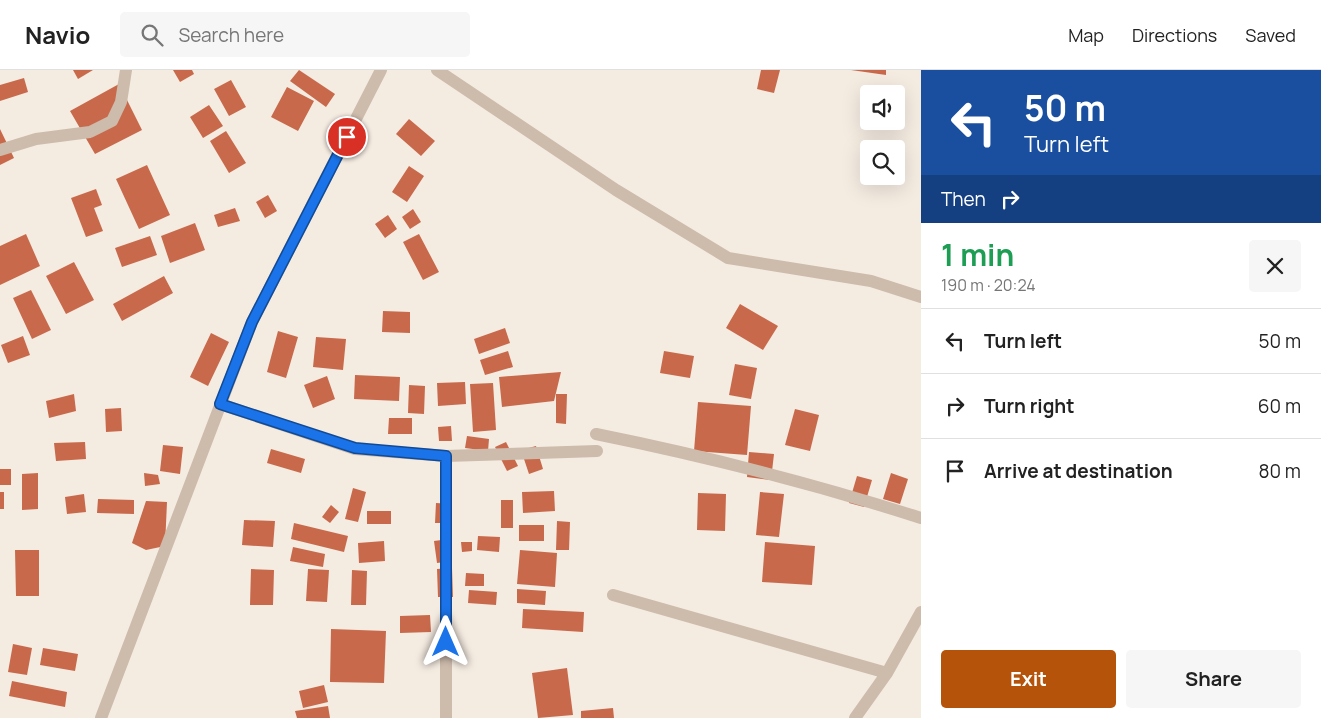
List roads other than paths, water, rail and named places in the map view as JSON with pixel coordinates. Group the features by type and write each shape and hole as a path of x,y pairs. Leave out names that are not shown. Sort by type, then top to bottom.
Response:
{"street":[{"path":"0,150 36,139 90,132 112,121 121,102 126,70"},
{"path":"101,718 252,322 381,70"},
{"path":"437,70 616,190 728,258 871,281 921,296"},
{"path":"220,404 355,448 446,456 598,451"},
{"path":"596,434 839,492 921,518"},
{"path":"446,456 446,718"},
{"path":"613,595 887,673"},
{"path":"855,718 887,673 921,612"}]}
